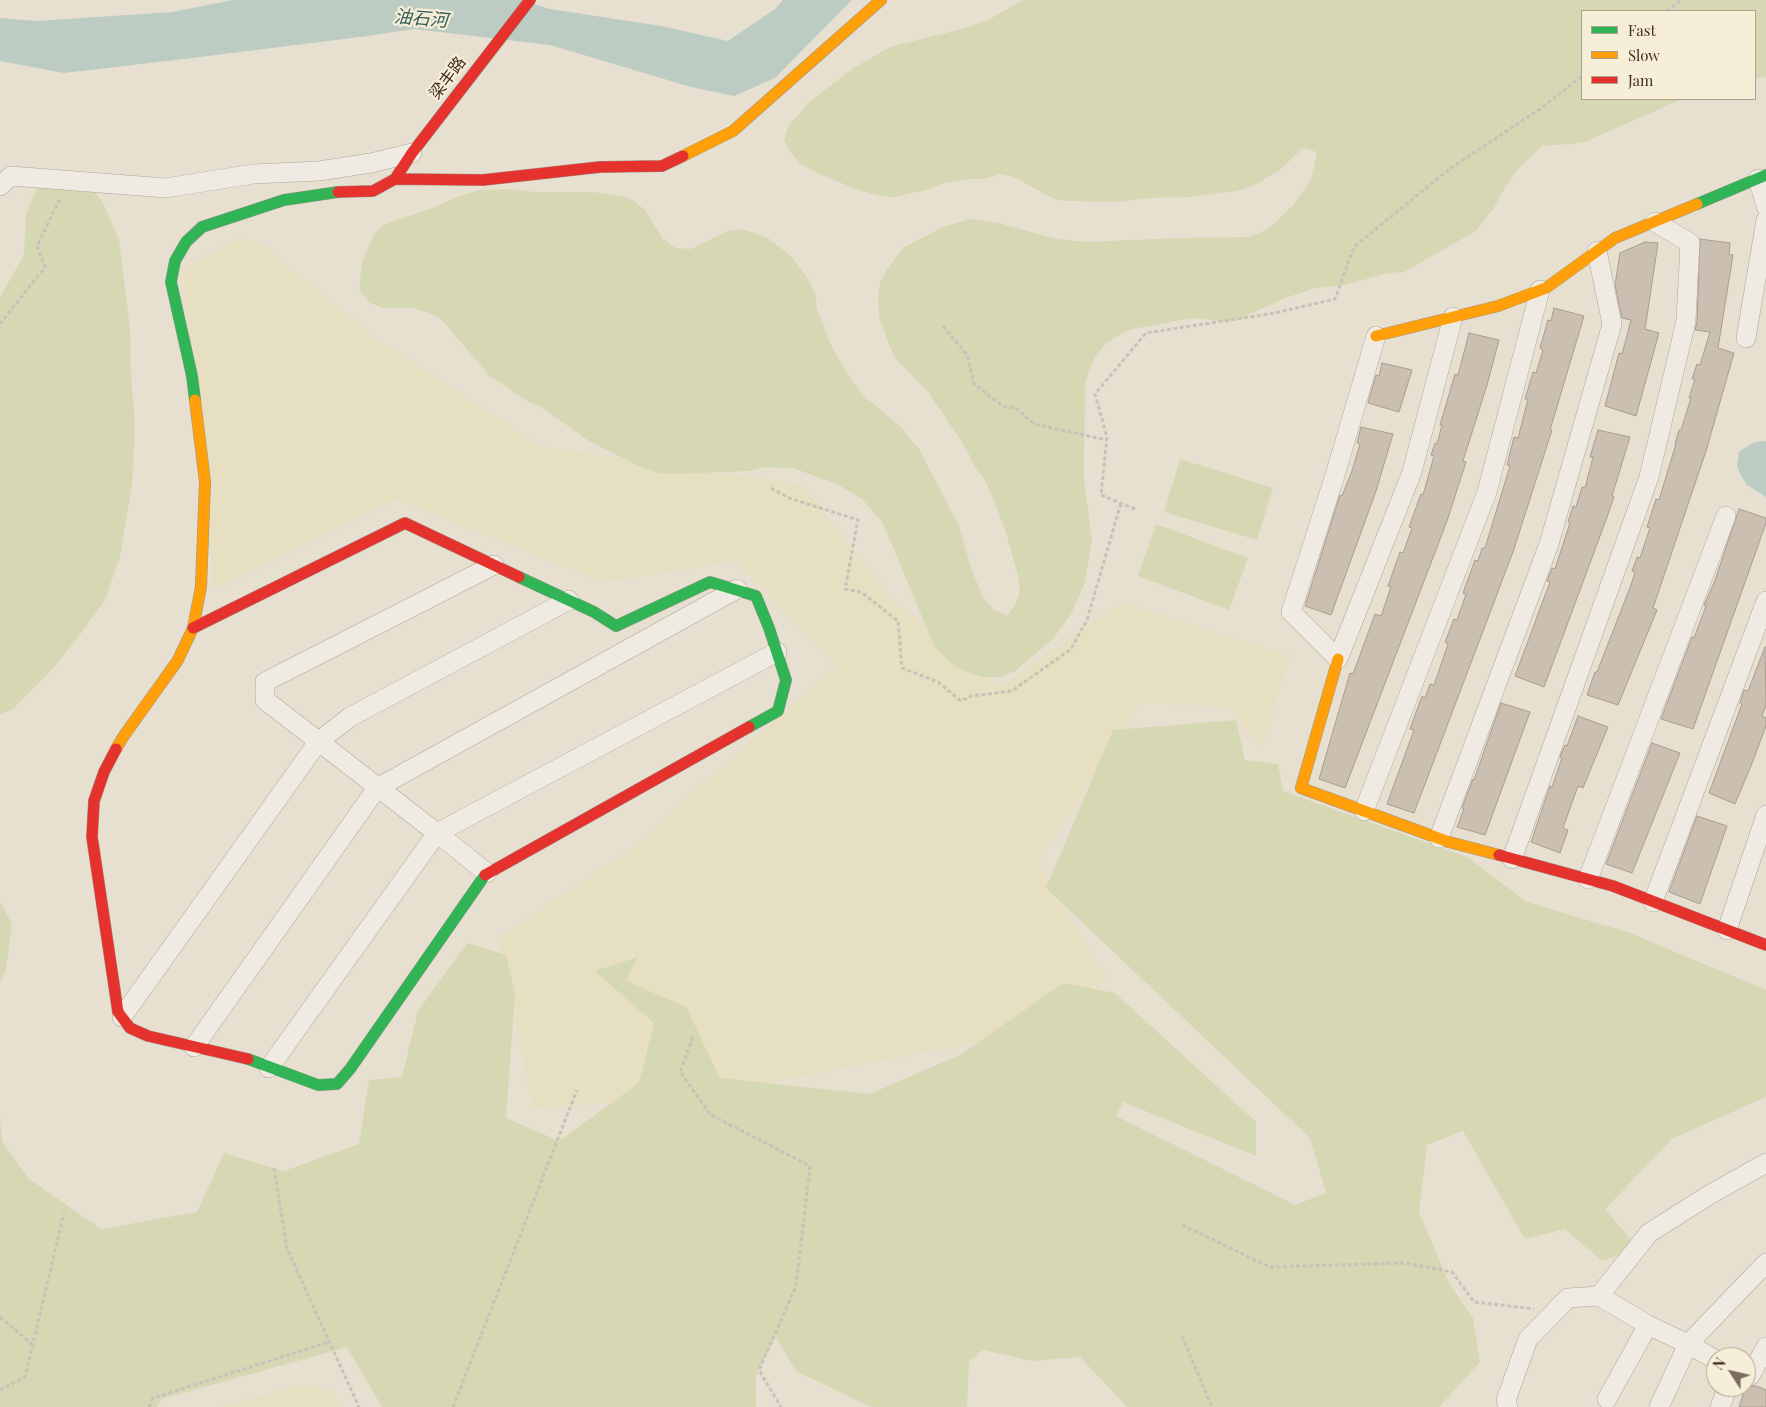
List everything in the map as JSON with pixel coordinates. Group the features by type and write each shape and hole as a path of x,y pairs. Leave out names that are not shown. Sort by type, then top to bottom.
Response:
{"street":[{"name":"梁丰路","path":"395,179 412,153 530,0"},
{"path":"193,628 405,523 594,612 616,626 710,582 756,596 786,680 778,711 487,872 350,1069 337,1084 318,1085 242,1058 148,1036 130,1028 118,1012 92,837 94,801 104,772 123,738 178,660 193,628 201,587 205,482 192,376 171,282 175,260 186,242 202,227 284,200 332,192 372,192 395,179 483,180 600,167 662,166 733,131 881,0"},
{"path":"0,186 11,176 166,188 253,174 319,171 372,163 412,153"},
{"path":"1338,659 1291,612 1335,475 1376,336 1498,306 1546,288 1615,238 1762,177 1766,206"},
{"path":"1746,338 1766,220"},
{"path":"1512,859 1649,477 1686,321 1690,243 1655,222"},
{"path":"1439,838 1549,544 1612,324 1597,251"},
{"path":"1364,811 1488,492 1540,290"},
{"path":"1453,317 1412,472 1338,659 1300,788 1439,838 1613,886 1766,945"},
{"path":"1588,880 1726,516"},
{"path":"487,872 265,700 265,682 494,565"},
{"path":"194,1047 377,788 737,589"},
{"path":"122,1017 318,742 350,717 569,600"},
{"path":"1653,902 1766,600"},
{"path":"269,1068 437,833 777,652"},
{"path":"1727,930 1766,815"},
{"path":"1598,1296 1649,1233 1709,1195 1766,1163"},
{"path":"1659,1407 1688,1344 1766,1263"},
{"path":"1508,1407 1506,1400 1528,1339 1568,1298 1598,1296 1648,1325 1706,1354"},
{"path":"1607,1399 1648,1325"},
{"path":"1756,1373 1766,1347"}],"path":[{"path":"1668,10 1681,0"},
{"path":"1135,509 1102,495 1107,440 1095,394 1146,334 1275,313 1335,299 1354,247 1448,170 1540,109 1581,77"},
{"path":"0,324 45,266 37,246 69,180"},
{"path":"943,326 967,355 974,384 1004,406 1016,408 1034,424 1107,440"},
{"path":"771,488 788,498 858,520 845,589 861,592 898,621 902,668 938,682 961,701 971,696 1012,691 1071,649 1088,620 1121,503"},
{"path":"693,1037 680,1072 711,1115 810,1166 796,1286 759,1370 780,1407"},
{"path":"453,1407 576,1090"},
{"path":"274,1168 287,1249 359,1407"},
{"path":"0,1390 25,1378 64,1213"},
{"path":"1182,1225 1270,1267 1405,1263 1452,1272 1474,1302 1554,1312"},
{"path":"0,1317 32,1344"},
{"path":"1182,1336 1212,1407"},
{"path":"149,1407 152,1398 330,1342"}],"shaded area":[{"path":"238,238 262,245 374,337 541,446 802,485 896,603 1000,687 1121,602 1290,656 1262,748 1227,706 1140,703 1037,863 1107,980 1007,1036 689,1099 533,1108 498,938 638,844 679,805 837,667 736,561 603,582 397,499 214,590 182,270"},
{"path":"301,1384 330,1390 341,1407 221,1407"}],"green space":[{"path":"1023,0 1766,0 1766,77 1756,79 1756,10 1581,10 1581,100 1680,100 1585,142 1542,146 1517,170 1494,208 1476,231 1404,272 1388,273 1345,285 1316,288 1285,298 1241,318 1226,322 1194,318 1132,329 1117,336 1105,345 1096,355 1085,382 1084,480 1092,541 1084,585 1071,614 1053,639 1015,671 1000,677 984,677 956,667 935,648 883,523 863,500 839,485 793,468 764,467 750,471 670,474 655,472 641,467 589,441 541,407 527,401 490,376 441,319 427,312 412,308 383,308 370,303 359,290 362,263 373,236 383,225 479,190 508,189 536,192 593,192 622,196 634,201 644,209 663,239 676,248 691,249 728,231 742,229 768,238 792,257 808,279 815,293 817,309 833,350 857,388 866,398 901,427 919,449 959,526 972,571 984,599 994,610 1007,616 1016,604 1020,590 1006,533 984,478 974,466 967,450 928,392 896,359 890,347 879,317 878,296 880,283 886,271 903,248 943,227 970,219 998,223 1057,239 1086,242 1248,237 1262,232 1274,224 1293,205 1311,180 1317,152 1303,148 1280,170 1253,186 1236,191 1190,197 1148,198 1118,202 1054,199 1014,177 1000,174 984,179 969,179 941,184 926,190 894,197 880,196 853,188 813,171 800,163 790,152 784,140 788,127 808,103 852,69 890,47 962,29 990,19"},
{"path":"80,171 103,203 119,240 130,329 135,425 132,485 120,557 105,600 51,671 13,709 0,715 0,297 24,255 26,214 42,175"},
{"path":"1180,459 1273,488 1257,540 1164,512"},
{"path":"1156,524 1248,558 1229,610 1138,576"},
{"path":"1236,720 1245,760 1278,764 1283,791 1467,857 1527,902 1630,933 1766,990 1766,1097 1672,1139 1605,1209 1638,1248 1602,1261 1565,1229 1525,1239 1463,1131 1427,1145 1419,1212 1449,1283 1473,1318 1480,1362 1439,1407 1127,1407 1080,1357 1032,1361 983,1350 969,1362 967,1407 871,1407 796,1371 776,1337 756,1376 756,1407 382,1407 347,1347 162,1399 157,1407 0,1407 0,1117 2,1141 29,1179 101,1229 197,1212 224,1153 284,1171 359,1144 369,1080 402,1077 418,1011 467,943 506,955 515,994 506,1118 559,1141 639,1083 654,1023 595,971 638,957 626,981 686,1007 720,1078 870,1094 962,1054 1063,983 1115,993 1256,1122 1256,1156 1123,1102 1116,1116 1295,1205 1326,1193 1310,1138 1046,888 1113,730"},
{"path":"0,901 12,924 6,970 0,983"}],"water":[{"name":"油石河","path":"233,0 521,0 550,9 661,26 728,41 775,9 783,0 852,0 775,78 734,96 691,87 550,45 414,29 64,73 0,61 0,18 37,21 172,12"},
{"path":"1766,441 1766,497 1747,485 1737,465 1739,452 1755,442"}],"building":[{"path":"1700,239 1730,243 1729,254 1733,255 1718,348 1734,353 1706,451 1653,608 1657,610 1618,705 1587,695 1631,585 1635,572 1632,571 1637,557 1640,558 1650,528 1647,527 1656,499 1659,500 1679,430 1681,430 1691,398 1689,398 1695,379 1692,379 1697,364 1700,365 1710,332 1695,330 1697,322"},
{"path":"1645,242 1658,243 1645,329 1659,333 1636,416 1605,406 1619,353 1622,354 1631,320 1622,318 1615,285 1620,253"},
{"path":"1554,308 1584,316 1550,430 1552,430 1513,552 1414,813 1387,804 1414,730 1410,729 1422,696 1425,698 1430,684 1434,685 1448,644 1445,642 1454,619 1457,620 1466,594 1463,593 1475,560 1478,561 1482,548 1485,548 1510,466 1507,465 1514,437 1518,438 1528,399 1525,399 1533,372 1536,373 1543,350 1540,348 1548,320 1551,321"},
{"path":"1469,333 1499,340 1487,385 1463,461 1466,462 1447,521 1345,788 1319,779 1350,673 1353,674 1375,614 1381,616 1391,587 1388,586 1400,552 1403,553 1412,528 1409,527 1421,494 1423,495 1434,456 1431,455 1435,443 1437,444 1442,425 1440,425 1455,374 1458,375"},
{"path":"1382,363 1412,370 1399,412 1368,403 1376,375 1379,376"},
{"path":"1361,427 1393,434 1376,491 1331,615 1305,606 1340,495 1342,496 1352,471 1360,444 1357,443"},
{"path":"1598,430 1630,437 1612,496 1614,497 1544,687 1515,676 1550,582 1547,581 1552,568 1555,569 1570,523 1568,522 1573,506 1576,507 1582,487 1585,488 1593,457 1590,457"},
{"path":"1739,509 1766,518 1766,523 1693,729 1661,719 1692,637 1694,638 1706,606 1704,605 1714,583"},
{"path":"1765,647 1766,705 1762,716 1766,718 1766,726 1735,804 1709,793 1742,704 1740,703 1744,690 1748,691"},
{"path":"1501,703 1530,712 1485,835 1457,827 1464,809 1462,808"},
{"path":"1578,716 1608,727 1583,788 1578,786 1563,828 1568,830 1560,853 1531,842 1550,786 1552,787 1562,758 1560,757 1565,745 1567,746"},
{"path":"1652,743 1680,753 1632,873 1606,864"},
{"path":"1697,816 1727,826 1700,904 1669,892"},
{"path":"1756,1386 1766,1390 1766,1407 1739,1407 1742,1397 1756,1397"}],"traffic: fast":[{"path":"1697,204 1766,175"},
{"path":"195,400 192,376 171,282 175,261 186,242 202,227 284,200 338,192"},
{"path":"519,577 594,612 616,626 710,582 756,596 786,680 778,711 749,727"},
{"path":"248,1059 318,1085 337,1084 350,1069 485,875"}],"traffic: slow":[{"path":"683,156 733,131 881,0"},
{"path":"1376,336 1498,306 1546,288 1615,238 1697,204"},
{"path":"116,749 178,660 193,628 201,587 205,482 195,400"},
{"path":"1338,659 1301,788 1449,842 1499,855"}],"traffic: jam":[{"path":"395,179 412,153 530,0"},
{"path":"338,192 373,191 395,179 483,180 600,167 662,166 683,156"},
{"path":"193,628 405,523 519,577"},
{"path":"485,875 749,727"},
{"path":"116,749 104,772 94,801 92,837 118,1012 130,1028 148,1036 248,1059"},
{"path":"1499,855 1613,886 1766,945"}]}
